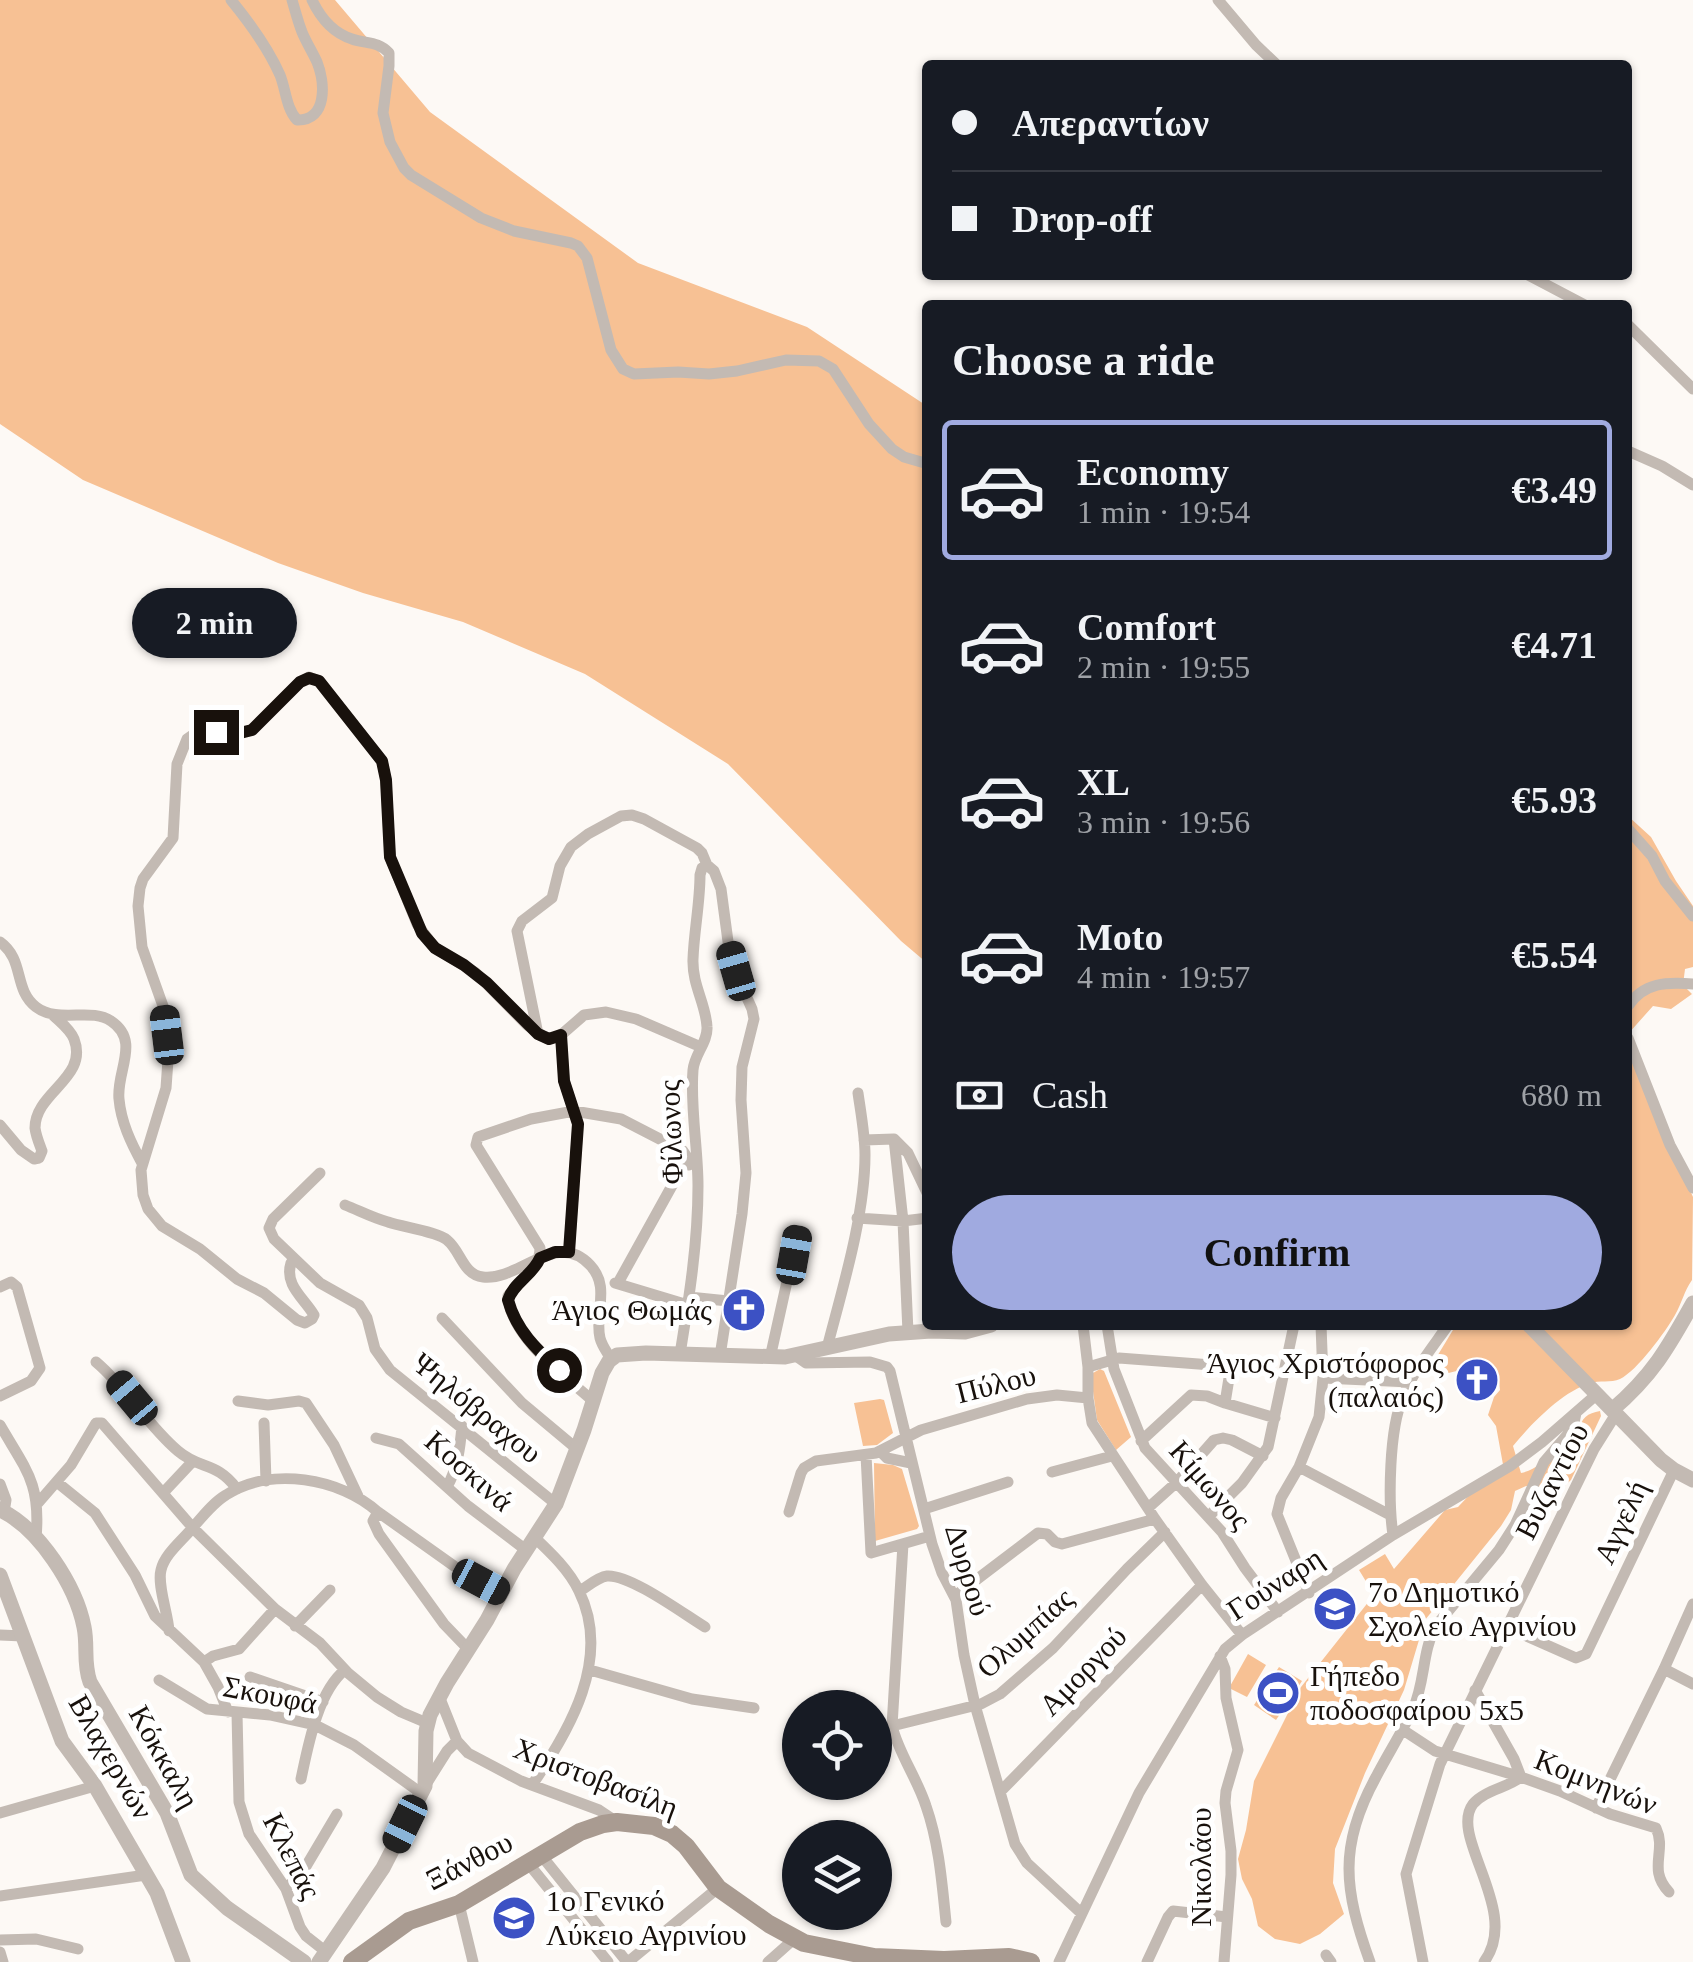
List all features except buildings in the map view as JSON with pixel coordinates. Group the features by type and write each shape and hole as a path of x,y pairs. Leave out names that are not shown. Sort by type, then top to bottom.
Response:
{"main road":[{"name":"Ξάνθου","path":"352,1962 409,1921 458,1904 580,1832 617,1822"},
{"name":"Χριστοβασίλη","path":"617,1822 654,1826 676,1838 718,1888 788,1945 943,1961 1009,1957 1031,1962"}],"street":[{"path":"230,0 270,55 292,114 297,120 306,120 320,106 320,75 292,0"},
{"path":"312,0 337,32 380,45 388,53 390,66 383,113 398,159 411,175 481,218 514,231 571,243 584,252 612,350 623,369 634,374 709,374 786,360 820,361 833,369 869,424 892,449 922,462"},
{"path":"1218,0 1272,60"},
{"path":"1538,280 1576,300"},
{"path":"1632,329 1693,389"},
{"path":"1632,452 1693,484"},
{"path":"296,1261 289,1268 290,1280 314,1316 305,1323 237,1279 200,1248 172,1233 156,1220 143,1194 142,1164 166,1088 168,1060 162,998 142,947 140,888 173,838 175,776 180,752 197,732 236,734 252,730 300,682 309,678 319,681 382,761 390,857 422,933 435,948 487,983 538,1034 549,1039 561,1035 584,1015 606,1012 636,1019 701,1047"},
{"path":"538,1034 516,931 522,920 552,898 560,866 572,848 613,819 632,815 697,848 722,895 729,949 754,1019 742,1066 746,1172 742,1214 720,1356"},
{"path":"1632,833 1693,916"},
{"name":"Φίλωνος","path":"680,1354 698,1212 691,1166 693,1073 707,1028 696,990 693,960 700,875 702,868 710,868"},
{"path":"0,942 14,955 29,1000 42,1011 104,1018 124,1034 127,1049 120,1074 119,1103 124,1125 142,1164"},
{"path":"1632,1002 1652,986 1693,984"},
{"path":"0,1125 26,1154 39,1158 42,1151 35,1130 38,1115 44,1101 71,1073 76,1057 71,1033 54,1015"},
{"path":"561,1035 564,1081 578,1130 569,1252"},
{"path":"1632,1048 1670,1146 1693,1188"},
{"path":"827,1348 857,1218 864,1164 858,1093"},
{"path":"594,1401 535,1348 510,1310 510,1292 536,1267 539,1246 476,1145 480,1135 574,1111 623,1120 683,1151 691,1166 618,1283"},
{"path":"864,1140 894,1139 908,1153 922,1182"},
{"path":"894,1139 908,1332"},
{"name":"Ψηλόβραχου","path":"320,1173 270,1223 274,1239 327,1289 359,1305 367,1318 375,1349 390,1370 556,1504"},
{"path":"346,1205 385,1222 442,1236 452,1244 468,1270 479,1276 504,1275 555,1252 569,1252 587,1262 599,1280 600,1334 611,1359"},
{"path":"857,1218 903,1222 922,1219"},
{"path":"770,1358 798,1232"},
{"path":"599,1280 670,1301 728,1300"},
{"path":"0,1287 11,1282 17,1286 40,1368 31,1381 0,1396"},
{"path":"1614,1412 1654,1370 1693,1303"},
{"path":"442,1318 522,1402 577,1448"},
{"path":"423,1789 427,1723 439,1696 556,1504 602,1373 611,1359 629,1354 796,1356 908,1332 946,1330"},
{"path":"1083,1330 1092,1423 1151,1514 1242,1634"},
{"name":"Κίμωνος","path":"1108,1330 1112,1359 1141,1441 1226,1537 1278,1612"},
{"path":"1208,1516 1242,1483 1270,1442 1293,1330"},
{"path":"1309,1592 1277,1514 1319,1417 1321,1330"},
{"path":"1394,1535 1390,1490 1397,1416 1410,1382 1445,1330"},
{"path":"1534,1330 1674,1470 1693,1480"},
{"path":"1542,1330 1558,1355"},
{"name":"Δυρρού","path":"796,1356 806,1363 870,1362 887,1367 930,1536 955,1596 975,1705 1019,1853 1080,1913"},
{"path":"1088,1368 1128,1358 1225,1366 1230,1372 1225,1403"},
{"path":"96,1362 169,1442 192,1461 218,1470 237,1489"},
{"path":"1322,1378 1410,1382"},
{"name":"Γούναρη","path":"1059,1962 1139,1793 1220,1656 1242,1634 1394,1535 1510,1466 1596,1394"},
{"name":"Πύλου","path":"788,1512 800,1474 810,1463 880,1452 924,1428 1027,1399 1057,1395 1088,1398"},
{"path":"1141,1441 1191,1395 1207,1396 1275,1418"},
{"path":"238,1401 260,1405 306,1403 334,1445 358,1496"},
{"path":"1370,1962 1358,1929 1348,1870 1356,1818 1419,1692 1423,1662 1435,1627 1499,1550 1544,1462 1573,1428 1576,1412"},
{"name":"Βυζαντίου","path":"1423,1962 1406,1874 1423,1814 1444,1754 1614,1412"},
{"path":"38,1502 58,1483 100,1422 193,1528 275,1609 312,1636 387,1704 427,1723"},
{"path":"264,1423 266,1481"},
{"path":"0,1425 31,1479 38,1502 36,1538"},
{"path":"447,1487 457,1467 462,1426"},
{"name":"Κοσκινά","path":"376,1438 399,1444 468,1506 530,1544"},
{"path":"955,1596 1038,1533 1044,1532 1062,1544 1151,1514 1209,1443 1218,1438 1232,1440 1263,1456"},
{"path":"880,1452 911,1463"},
{"path":"866,1455 871,1553 930,1536"},
{"path":"1052,1472 1112,1456"},
{"path":"163,1493 192,1461"},
{"path":"1299,1467 1390,1515"},
{"name":"Αγγελή","path":"1506,1627 1576,1658 1586,1654 1674,1470"},
{"path":"169,1631 160,1570 171,1552 216,1502 237,1489 288,1478 358,1496 454,1566 501,1592"},
{"path":"924,1509 1008,1482"},
{"path":"58,1483 95,1514 135,1575 152,1613 204,1662 232,1712"},
{"path":"0,1484 6,1500 2,1516"},
{"path":"378,1512 374,1521 377,1532 444,1624 469,1650"},
{"name":"Κόκκαλη","path":"2,1516 17,1518 69,1583 84,1630 85,1668 90,1682 168,1813 191,1874 227,1908 304,1962"},
{"name":"Ολυμπίας","path":"892,1726 975,1705 1000,1694 1030,1669 1165,1532"},
{"path":"530,1544 558,1561 580,1591 592,1648 590,1670 565,1734 532,1786"},
{"path":"903,1544 892,1726 933,1829 946,1922"},
{"name":"Βλαχερνών","path":"0,1575 62,1741 95,1786 160,1900 183,1962"},
{"path":"580,1591 605,1577 620,1578 706,1627"},
{"name":"Αμοργού","path":"1000,1792 1202,1584"},
{"path":"296,1626 330,1590"},
{"path":"1596,1808 1693,1604"},
{"path":"204,1662 239,1649 275,1609"},
{"path":"0,1636 23,1636"},
{"name":"Νικολάου","path":"1220,1656 1238,1750 1225,1803 1231,1851 1224,1962"},
{"path":"1664,1669 1693,1684"},
{"path":"301,1779 323,1702 336,1678 346,1670"},
{"path":"590,1670 692,1698 754,1708"},
{"path":"250,1677 323,1702"},
{"name":"Σκουφά","path":"159,1680 202,1707 270,1715 315,1726 423,1789"},
{"path":"1204,1683 1226,1698"},
{"path":"1475,1690 1521,1777 1480,1798 1468,1816 1468,1830 1496,1923 1495,1940 1484,1962"},
{"path":"322,1957 383,1868 423,1789 457,1741 439,1696"},
{"name":"Κλεπάς","path":"232,1712 240,1808 252,1839 286,1889 302,1932 322,1957"},
{"name":"Κομνηνών","path":"1402,1730 1428,1748 1521,1777 1626,1820 1653,1826 1660,1837 1657,1872 1669,1892"},
{"name":"Χριστοβασίλη","path":"457,1741 474,1757 532,1786 599,1810 617,1822"},
{"path":"0,1813 95,1786"},
{"path":"286,1889 305,1868 337,1814"},
{"path":"534,1859 580,1917 608,1962"},
{"path":"0,1896 146,1875"},
{"path":"580,1917 628,1962 718,1888"},
{"path":"458,1904 473,1962"},
{"path":"1147,1962 1174,1912 1227,1917"},
{"path":"0,1940 36,1939 78,1948"},
{"path":"768,1962 788,1945 794,1962"},
{"path":"0,1952 3,1962"}],"shaded area":[{"path":"0,0 335,0 430,112 638,263 807,327 922,403 922,959 728,764 585,674 463,622 278,563 83,480 0,424"},
{"path":"1632,820 1651,837 1693,906 1693,967 1685,969 1683,985 1692,994 1671,1009 1653,1006 1632,1030"},
{"path":"1632,1058 1693,1197 1692,1280 1671,1322 1634,1368 1620,1379 1579,1387 1558,1401 1513,1446 1521,1473 1531,1470 1580,1431 1586,1417 1600,1411 1571,1480 1562,1488 1526,1486 1515,1491 1511,1510 1501,1526 1425,1620 1404,1690 1335,1849 1333,1883 1344,1914 1320,1934 1300,1944 1275,1939 1258,1926 1238,1859 1254,1781 1301,1687 1385,1581 1370,1588 1359,1570 1385,1554 1394,1569 1445,1510 1458,1507 1476,1488 1504,1470 1496,1426 1488,1415 1500,1390 1494,1370 1479,1365 1439,1377 1430,1368 1453,1330 1632,1330"},
{"path":"1100,1369 1131,1437 1116,1450 1097,1420 1091,1377"},
{"path":"884,1400 893,1433 877,1445 863,1446 854,1403"},
{"path":"874,1463 902,1469 917,1529 875,1541"},
{"path":"1248,1654 1266,1665 1247,1697 1229,1688"},
{"name":"Γήπεδο ποδοσφαίρου 5x5","path":"1279,1667 1302,1681 1276,1720 1254,1705"}],"place":[{"name":"Άγιος Θωμάς","path":"744,1310"},
{"name":"Άγιος Χριστόφορος (παλαιός)","path":"1477,1380"},
{"name":"7ο Δημοτικό Σχολείο Αγρινίου","path":"1335,1609"},
{"name":"Γήπεδο ποδοσφαίρου 5x5","path":"1278,1693"},
{"name":"1ο Γενικό Λύκειο Αγρινίου","path":"514,1918"}],"route":[{"path":"216,732 236,734 252,730 300,682 309,678 319,681 382,761 390,857 422,933 435,948 487,983 538,1034 549,1039 561,1035 566,1092 578,1124 569,1252 540,1258 510,1292 508,1300 527,1338 559,1370"}]}
